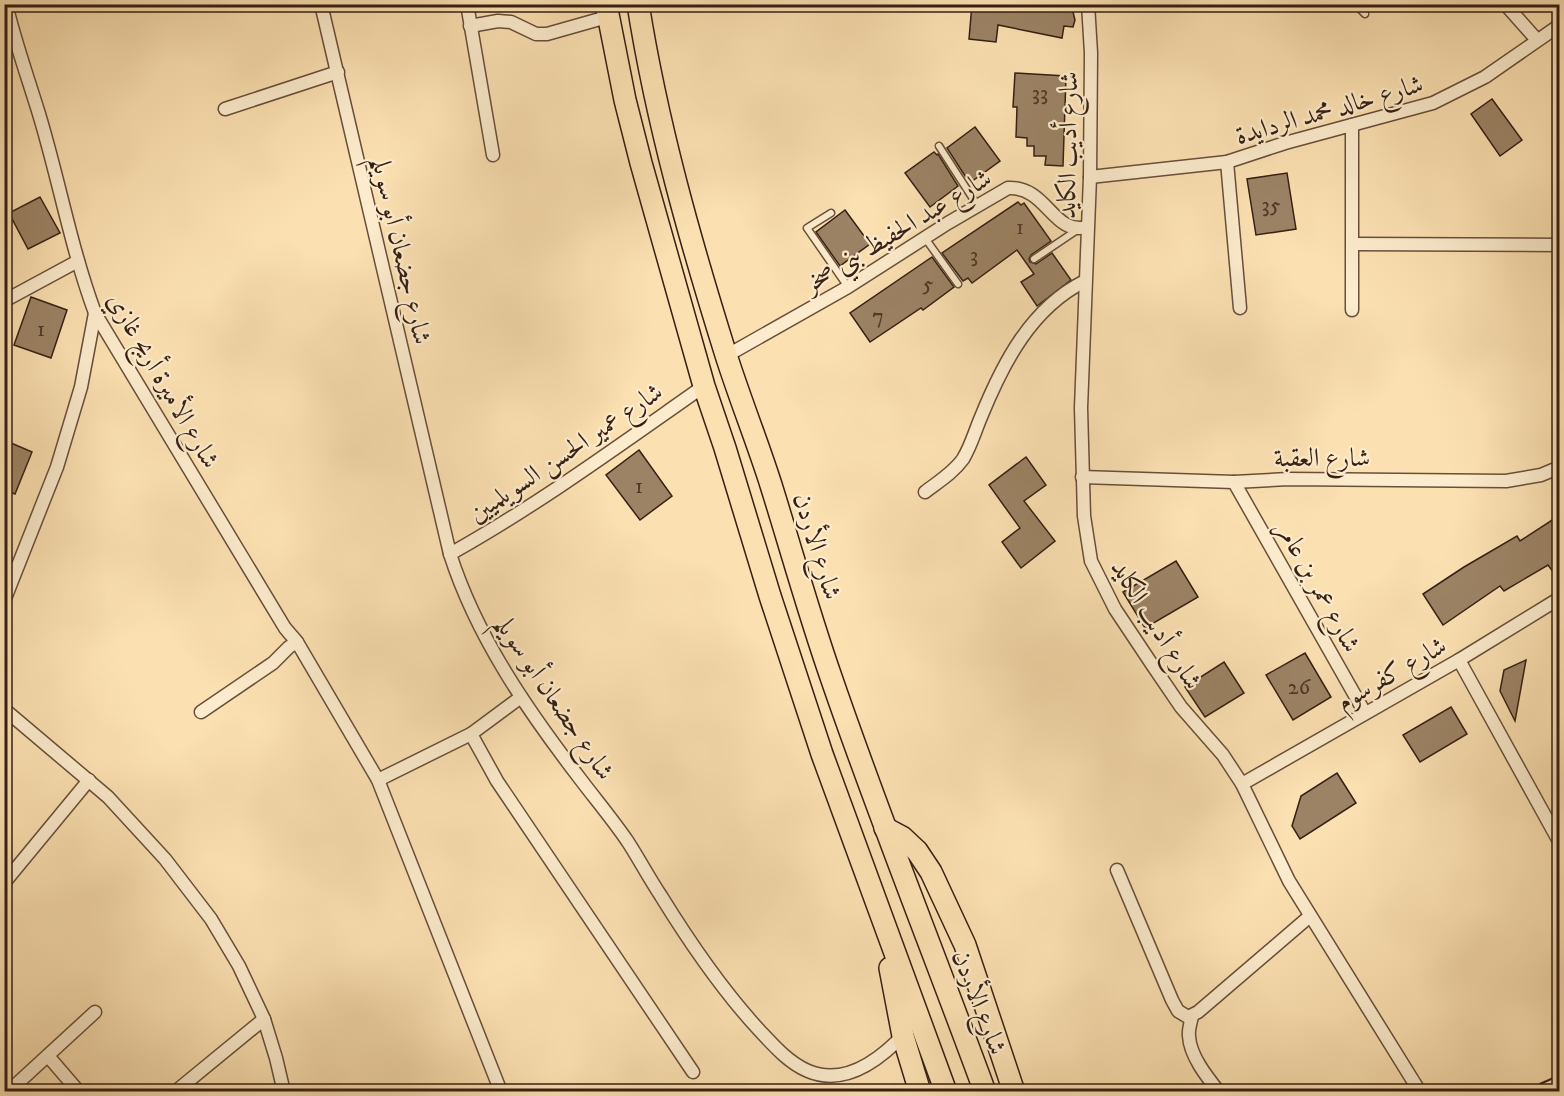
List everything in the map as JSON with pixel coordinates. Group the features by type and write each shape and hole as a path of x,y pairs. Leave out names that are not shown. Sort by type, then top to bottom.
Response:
{"highway":[{"name":"شارع الأردن","path":"638,4 663,134 726,356 771,484 827,667 985,1092"},
{"path":"606,11 641,162 704,386 770,596 811,720 946,1092"},
{"path":"885,828 902,837 917,851 936,882 964,945 1014,1092"},
{"path":"867,877 893,981 903,1036 920,1092"}],"main road":[{"path":"1544,1092 1560,1084"}],"street":[{"name":"شارع الأميرة أريج غازي","path":"6,4 9,34 39,114 78,261 95,313 285,628 297,642 378,780 501,1092"},
{"name":"شارع جضعان أبو سويلم","path":"321,4 450,554 468,602 486,640 521,697 628,843 684,933 728,995 776,1048 794,1064 809,1072 825,1076 838,1076 861,1069 903,1036 920,1018"},
{"path":"467,4 493,155"},
{"name":"شارع أديب الكايد","path":"1088,4 1091,53 1090,177 1082,228 1085,281 1081,408 1086,539 1091,561 1115,609 1153,666 1181,706 1222,754 1242,784 1289,881 1419,1092"},
{"path":"1505,4 1537,40"},
{"path":"470,26 498,21 511,22 536,34 547,34 606,11"},
{"name":"شارع خالد محمد الردايدة","path":"1090,177 1227,162 1285,143 1433,103 1485,77 1560,25"},
{"path":"225,109 338,72"},
{"path":"1352,125 1352,310"},
{"path":"1227,162 1240,308"},
{"name":"شارع عبد الحفيظ بني صخر","path":"726,356 848,287 977,205 1008,188 1027,191 1061,221 1082,228"},
{"path":"1353,244 1560,245"},
{"path":"4,301 78,261"},
{"path":"925,492 955,469 963,459 1015,347 1029,326 1059,297 1085,281"},
{"path":"4,601 57,467 81,387 95,313"},
{"name":"شارع عمير الحسن السويلميين","path":"450,554 604,456 704,386"},
{"name":"شارع العقبة","path":"1082,477 1234,482 1288,479 1506,481 1541,475 1560,467"},
{"name":"شارع عمر بن عامر","path":"1234,482 1365,713"},
{"name":"شارع كفرسوم","path":"1242,784 1459,660 1560,598"},
{"path":"201,712 273,663 297,642"},
{"path":"1459,660 1560,843"},
{"path":"378,780 471,734 521,697"},
{"path":"4,710 108,796 165,859 211,919 239,966 264,1019 284,1092"},
{"path":"471,734 497,781 693,1072"},
{"path":"4,883 89,780"},
{"path":"1118,870 1172,1000 1183,1015 1192,1016"},
{"path":"1219,1092 1193,1051 1188,1035 1192,1016 1310,916"},
{"path":"8,1092 95,1012"},
{"path":"175,1092 264,1019"},
{"path":"48,1056 79,1092"}],"lane":[{"path":"1355,4 1365,14"},
{"path":"939,146 977,205"},
{"path":"831,213 807,228 848,287"},
{"path":"1034,259 1082,228"},
{"path":"925,238 958,284"}],"building":[{"path":"972,4 1071,4 1075,20 1073,27 1064,26 1062,38 998,25 996,42 969,39"},
{"path":"1015,73 1066,76 1063,166 1045,165 1046,156 1034,156 1034,146 1027,146 1027,138 1016,137 1017,107 1013,107"},
{"path":"1492,99 1522,140 1500,156 1471,114"},
{"path":"975,127 1000,161 971,182 947,148"},
{"path":"934,152 938,154 958,186 930,207 905,173"},
{"path":"1287,173 1296,229 1256,235 1247,179"},
{"path":"40,197 60,233 28,249 9,213"},
{"path":"1018,202 1021,205 1024,203 1051,241 1031,255 1030,262 1036,264 1052,253 1071,280 1037,306 1021,282 1034,274 1017,250 972,283 968,278 963,281 942,253"},
{"path":"845,210 870,244 840,266 816,232"},
{"path":"932,257 954,287 923,310 921,308 870,342 850,313"},
{"path":"31,297 67,310 51,358 14,345"},
{"path":"4,440 32,452 15,494 4,490"},
{"path":"639,450 672,496 640,520 606,475"},
{"path":"1026,457 1046,485 1024,501 1055,541 1021,568 1002,542 1020,528 989,485"},
{"path":"1560,515 1560,581 1548,565 1504,591 1500,586 1443,625 1423,594 1517,536 1520,541"},
{"path":"1176,561 1198,597 1145,628 1123,592"},
{"path":"1305,653 1331,697 1293,720 1266,675"},
{"path":"1526,660 1515,721 1500,691 1504,670"},
{"path":"1224,662 1244,693 1205,717 1185,687"},
{"path":"1451,707 1467,734 1420,762 1403,735"},
{"path":"1337,773 1356,803 1300,839 1292,826 1301,796"}]}
